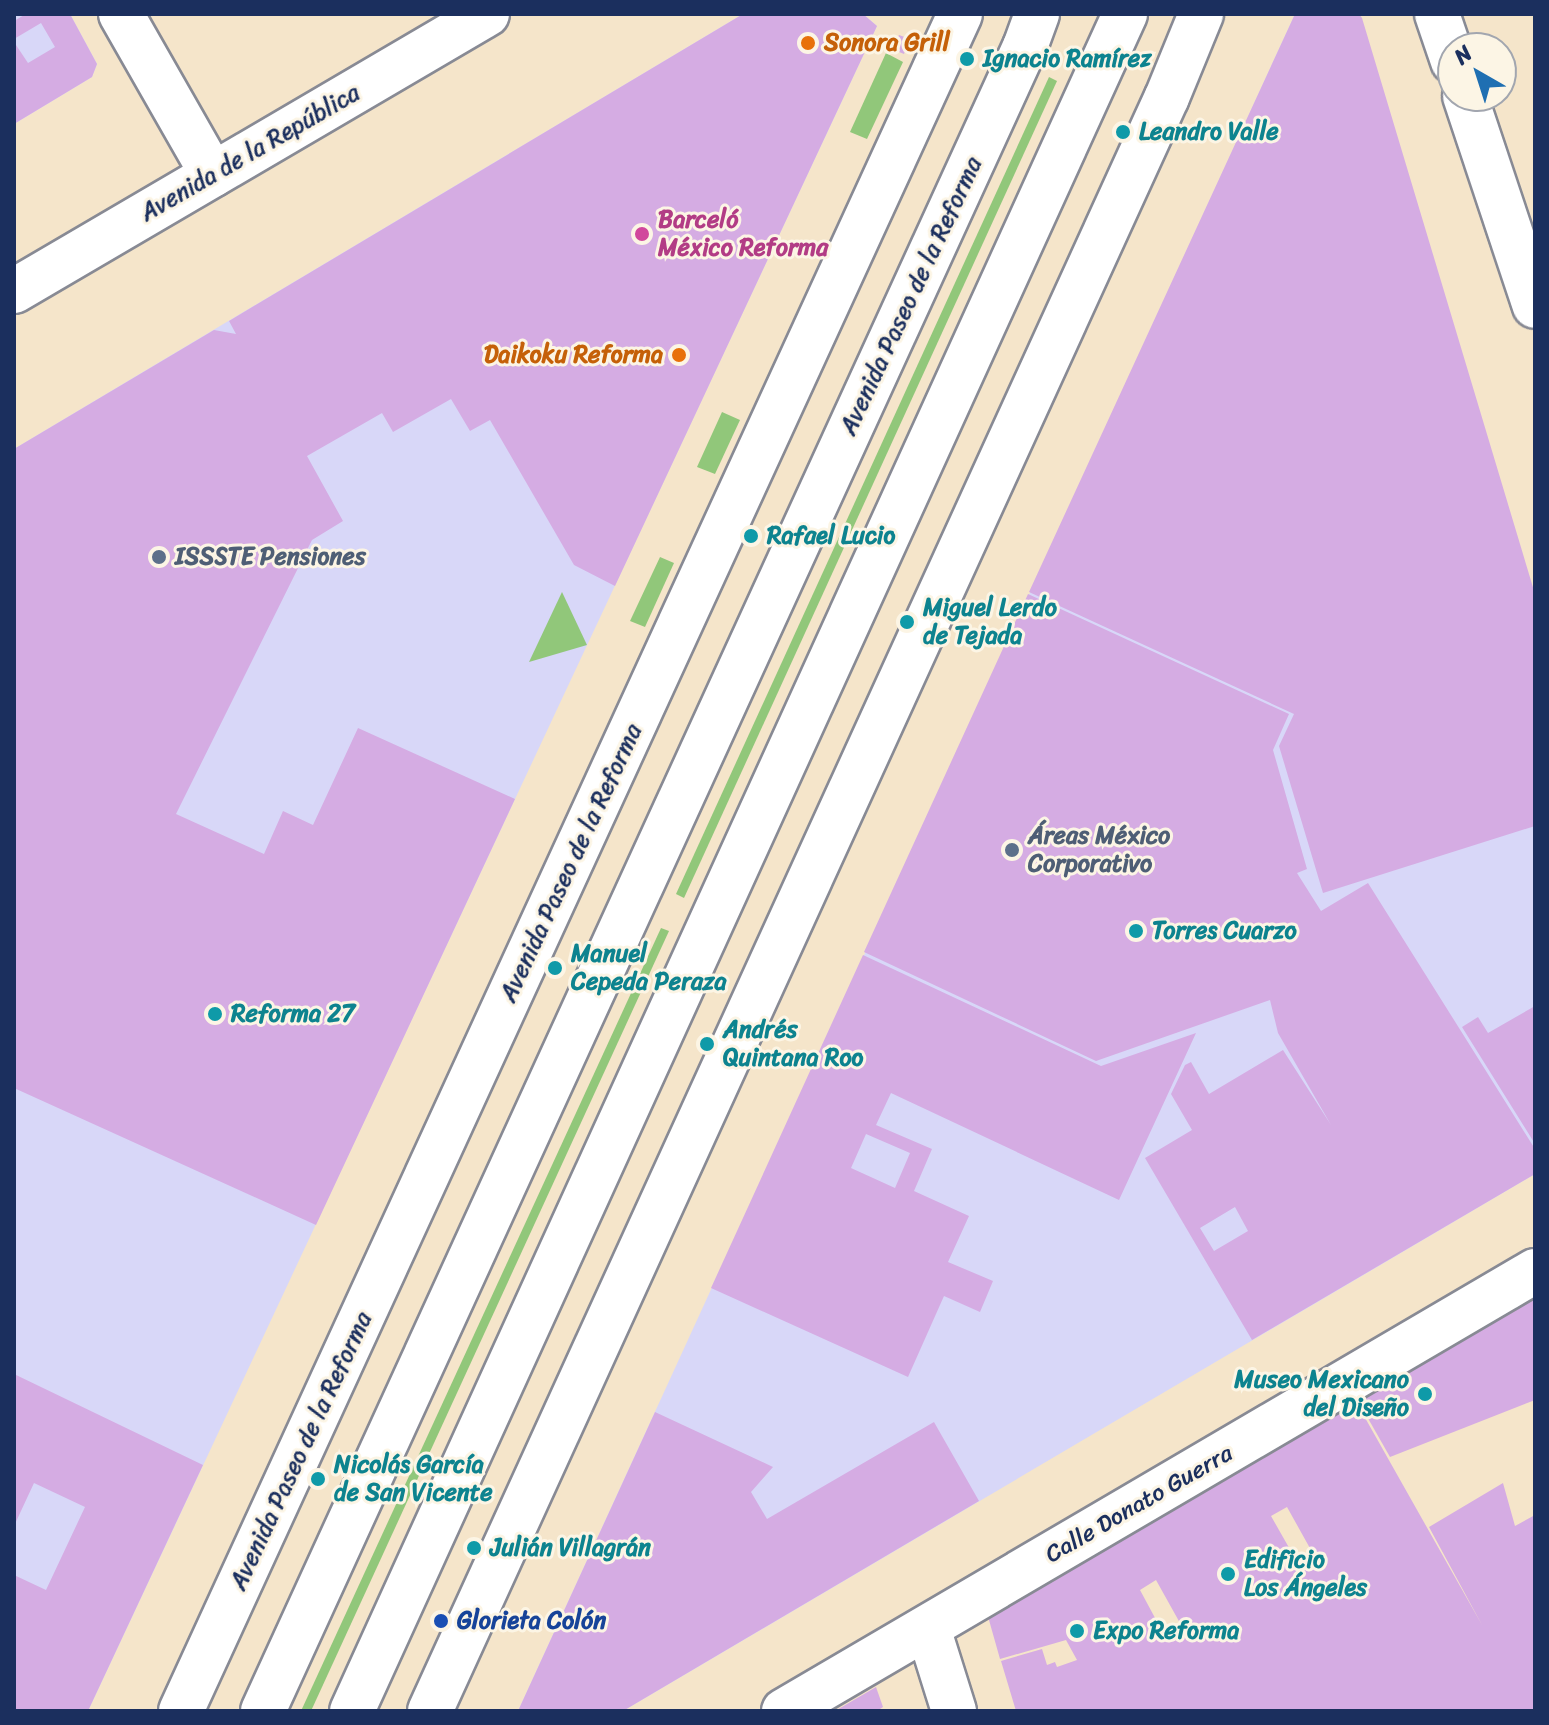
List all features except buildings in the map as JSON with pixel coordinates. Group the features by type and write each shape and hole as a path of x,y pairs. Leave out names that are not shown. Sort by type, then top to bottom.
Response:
{"street":[{"path":"121,14 213,175"},
{"name":"Avenida de la República","path":"14,291 487,14"},
{"name":"Avenida Paseo de la Reforma","path":"263,1711 1025,47 1037,14"},
{"path":"352,1711 1125,14"},
{"path":"430,1711 1167,97 1201,14"},
{"name":"Avenida Paseo de la Reforma","path":"181,1711 958,16"},
{"path":"1470,112 1535,306"},
{"name":"Calle Donato Guerra","path":"784,1711 1535,1271"},
{"path":"928,1628 954,1711"}],"shaded area":[{"path":"14,14 70,14 97,64 92,77 14,124"},
{"path":"743,14 863,14 877,26 88,1711 14,1711 14,449"},
{"path":"1295,14 1535,594 1535,1174 623,1711 518,1711"}],"green space":[{"path":"886,53 903,62 867,139 850,132"},
{"path":"1049,77 1057,81 684,898 676,894"},
{"path":"722,412 740,420 715,474 697,467"},
{"path":"660,557 674,563 645,627 630,621"},
{"path":"562,592 587,645 529,662"},
{"path":"661,928 669,931 311,1711 301,1711"}],"place":[{"name":"Sonora Grill","path":"808,43"},
{"name":"Ignacio Ramírez","path":"967,59"},
{"name":"Leandro Valle","path":"1123,132"},
{"name":"Barceló México Reforma","path":"642,234"},
{"name":"Daikoku Reforma","path":"679,355"},
{"name":"Rafael Lucio","path":"751,536"},
{"name":"ISSSTE Pensiones","path":"159,557"},
{"name":"Miguel Lerdo de Tejada","path":"907,622"},
{"name":"Áreas México Corporativo","path":"1012,850"},
{"name":"Torres Cuarzo","path":"1136,931"},
{"name":"Manuel Cepeda Peraza","path":"555,968"},
{"name":"Reforma 27","path":"215,1014"},
{"name":"Andrés Quintana Roo","path":"707,1044"},
{"name":"Museo Mexicano del Diseño","path":"1425,1394"},
{"name":"Nicolás García de San Vicente","path":"318,1479"},
{"name":"Julián Villagrán","path":"474,1548"},
{"name":"Edificio Los Ángeles","path":"1228,1574"},
{"name":"Glorieta Colón","path":"441,1621"},
{"name":"Expo Reforma","path":"1077,1631"}]}
